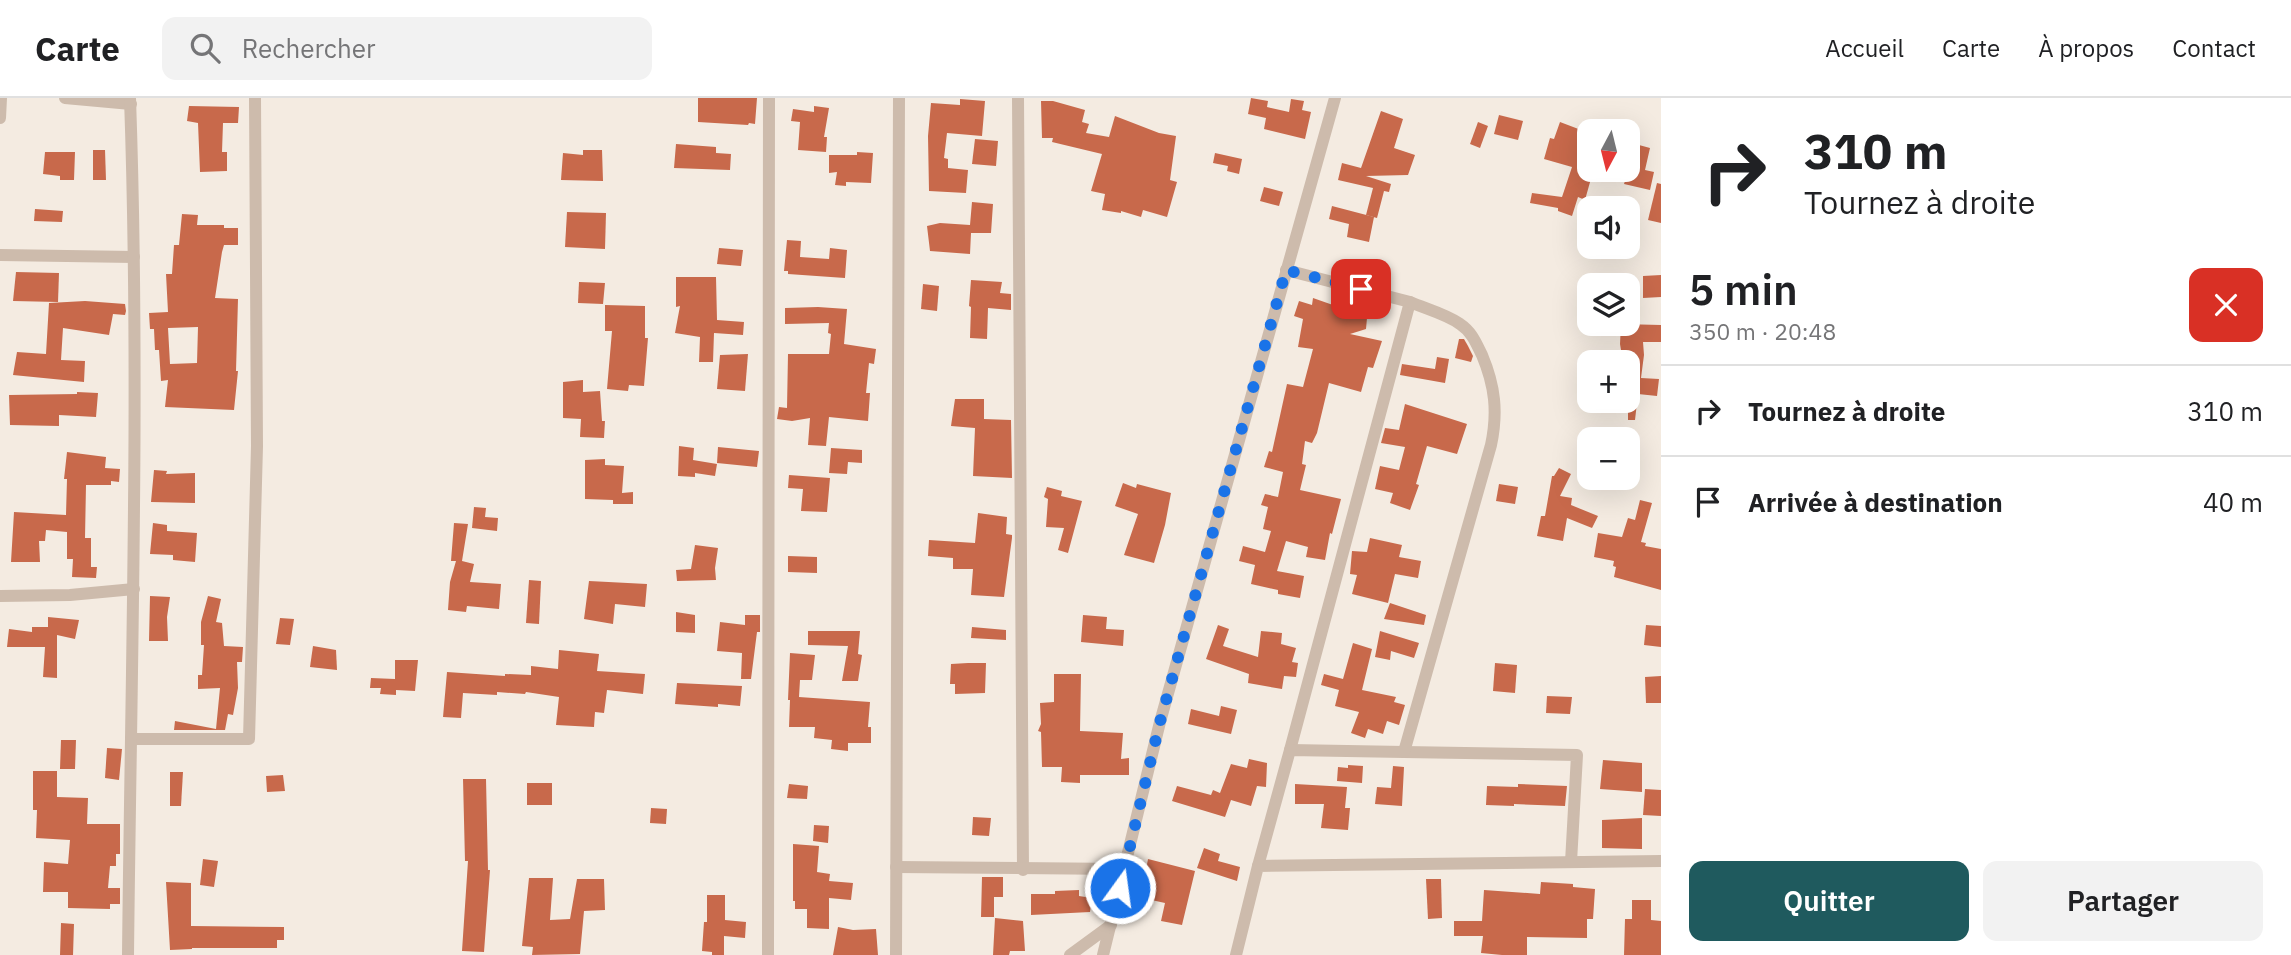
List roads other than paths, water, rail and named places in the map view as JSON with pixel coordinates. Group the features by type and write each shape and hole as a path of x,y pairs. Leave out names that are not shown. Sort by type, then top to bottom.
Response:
{"street":[{"path":"0,118 1,98"},
{"path":"65,98 130,101 134,257 134,589 128,955"},
{"path":"131,738 249,739 257,446 254,98"},
{"path":"768,955 769,98"},
{"path":"896,955 899,98"},
{"path":"1018,98 1023,870"},
{"path":"1103,955 1160,722 1335,98"},
{"path":"0,255 134,257"},
{"path":"1286,270 1410,302 1460,323 1473,336 1491,377 1496,404 1490,445 1404,752"},
{"path":"1236,955 1410,302"},
{"path":"0,596 70,596 134,589"},
{"path":"1290,750 1577,755 1571,862"},
{"path":"1258,866 1661,861"},
{"path":"896,867 1124,869"},
{"path":"1070,955 1111,925"}]}
